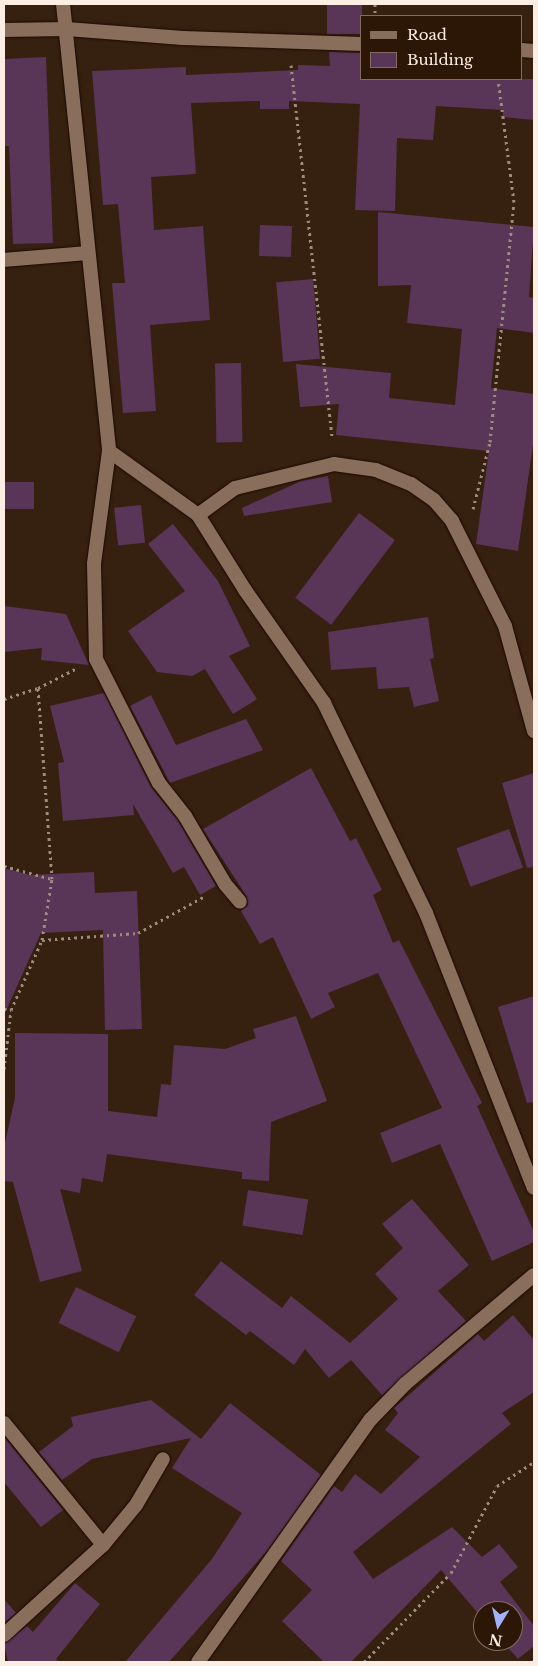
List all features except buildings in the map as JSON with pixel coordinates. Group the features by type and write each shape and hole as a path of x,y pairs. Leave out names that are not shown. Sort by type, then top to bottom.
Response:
{"street":[{"path":"63,4 108,451 94,564 96,659 159,783 186,816 225,884 240,902"},
{"path":"4,30 67,29 183,38 360,44"},
{"path":"4,260 87,253"},
{"path":"108,451 198,515 245,590 324,703 380,812 426,913 534,1188"},
{"path":"198,515 235,488 334,464 376,470 411,484 446,514 505,626 534,731"},
{"path":"198,1662 371,1419 405,1384 534,1275"},
{"path":"4,1424 103,1545"},
{"path":"4,1635 103,1545 136,1505 163,1459"}],"path":[{"path":"288,40 334,464"},
{"path":"464,546 490,442 514,202 498,80"},
{"path":"4,699 38,688 96,659"},
{"path":"4,1069 11,1010 42,940 52,879 38,688"},
{"path":"4,866 52,879"},
{"path":"42,940 138,934 225,884"},
{"path":"4,1009 11,1010"},
{"path":"364,1662 451,1573 497,1486 534,1462"}]}
